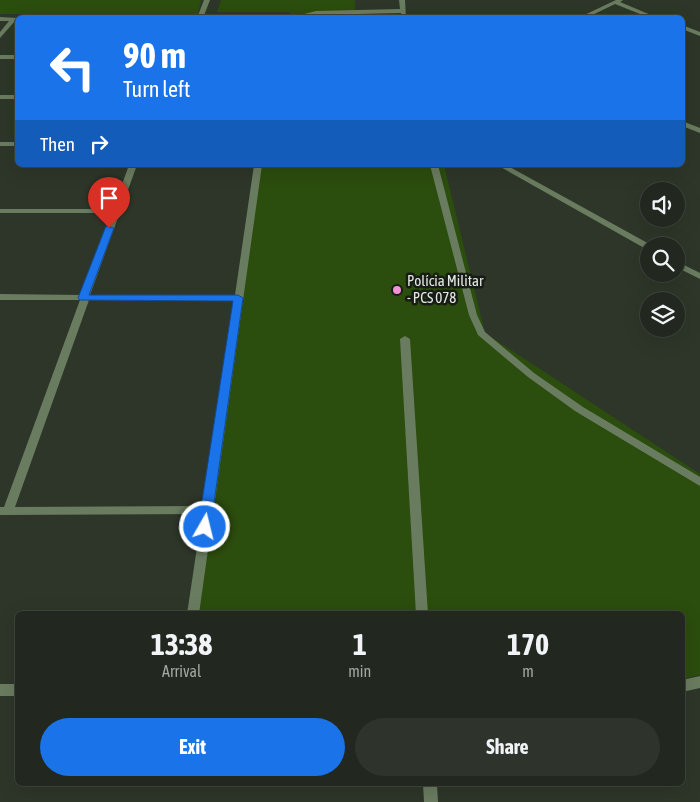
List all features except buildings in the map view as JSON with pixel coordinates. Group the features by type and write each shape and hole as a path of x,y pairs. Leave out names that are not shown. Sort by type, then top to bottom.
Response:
{"street":[{"path":"201,15 207,0"},
{"path":"306,15 316,13 403,14 402,0"},
{"path":"587,15 617,1 649,15"},
{"path":"0,19 15,19"},
{"path":"0,36 15,19"},
{"path":"685,28 700,34"},
{"path":"0,57 15,57"},
{"path":"0,97 15,97"},
{"path":"685,124 700,131"},
{"path":"0,144 15,144"},
{"path":"132,167 4,511 208,510"},
{"path":"193,611 258,167"},
{"path":"435,167 473,315 481,333 531,375 579,409 700,482"},
{"path":"505,167 640,243"},
{"path":"0,211 116,211"},
{"path":"685,268 700,276"},
{"path":"0,297 238,298"},
{"path":"405,339 422,611"},
{"path":"685,685 700,682"},
{"path":"0,690 15,690"},
{"path":"430,786 431,802"}],"green space":[{"path":"0,0 201,0 198,14 0,14"},
{"path":"221,0 355,0 355,15 290,15 290,12 217,12"},
{"path":"258,167 444,167 485,333 700,474 700,675 685,679 685,611 193,611"}],"place":[{"name":"Polícia Militar - PCS 078","path":"397,290"}],"route":[{"path":"109,228 83,298 238,298 205,527"}]}
